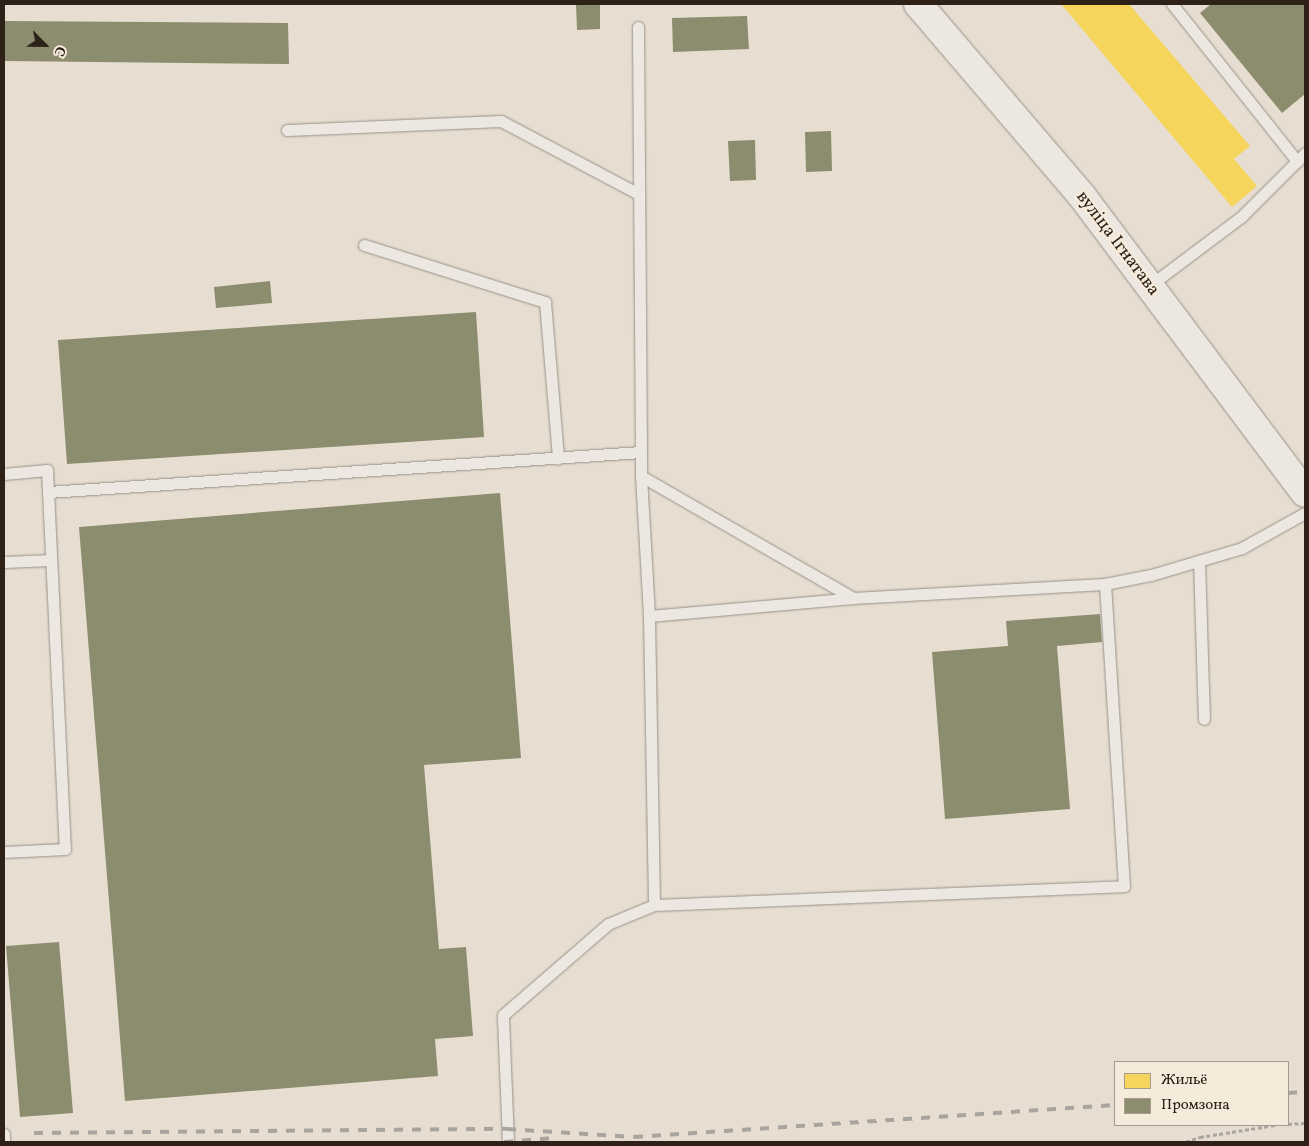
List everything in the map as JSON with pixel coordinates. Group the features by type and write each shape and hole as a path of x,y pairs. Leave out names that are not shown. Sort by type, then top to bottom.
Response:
{"street":[{"name":"вуліца Ігнатава","path":"918,4 1082,196 1148,287 1305,493"}],"lane":[{"path":"1148,287 1241,217 1301,157 1172,4"},
{"path":"638,27 641,476 649,616 654,905"},
{"path":"287,130 501,121 639,194"},
{"path":"364,245 545,302 558,458"},
{"path":"48,492 641,452"},
{"path":"4,474 47,470 65,849 4,852"},
{"path":"641,476 853,598"},
{"path":"649,616 853,598 1105,584 1199,561 1242,548 1305,513"},
{"path":"4,562 51,560"},
{"path":"1199,561 1204,719"},
{"path":"508,1142 503,1015 608,924 654,905 1124,886 1105,584"},
{"path":"4,1134 4,1142"}],"path":[{"path":"1289,1124 1305,1123"},
{"path":"1186,1142 1209,1135 1268,1126"}],"building: Жильё":[{"path":"1061,4 1129,4 1250,146 1234,159 1257,186 1232,207"}],"building: Промзона":[{"path":"576,4 600,4 600,29 577,30"},
{"path":"1211,4 1305,4 1305,94 1282,113 1200,13"},
{"path":"747,16 749,49 673,52 672,18"},
{"path":"4,21 288,23 289,64 4,61"},
{"path":"831,131 832,171 806,172 805,132"},
{"path":"755,140 756,180 730,181 728,141"},
{"path":"270,281 272,303 216,308 214,287"},
{"path":"476,312 484,437 67,464 58,340"},
{"path":"500,493 521,758 424,765 439,949 466,947 473,1036 435,1039 438,1076 125,1101 79,527"},
{"path":"1100,614 1102,642 1057,646 1070,809 945,819 932,652 1008,646 1006,621"},
{"path":"59,942 73,1113 20,1117 6,946"}],"railway":[{"path":"1289,1093 1305,1092"},
{"path":"34,1133 507,1129 634,1137 1114,1105"},
{"path":"504,1142 554,1138"}]}
